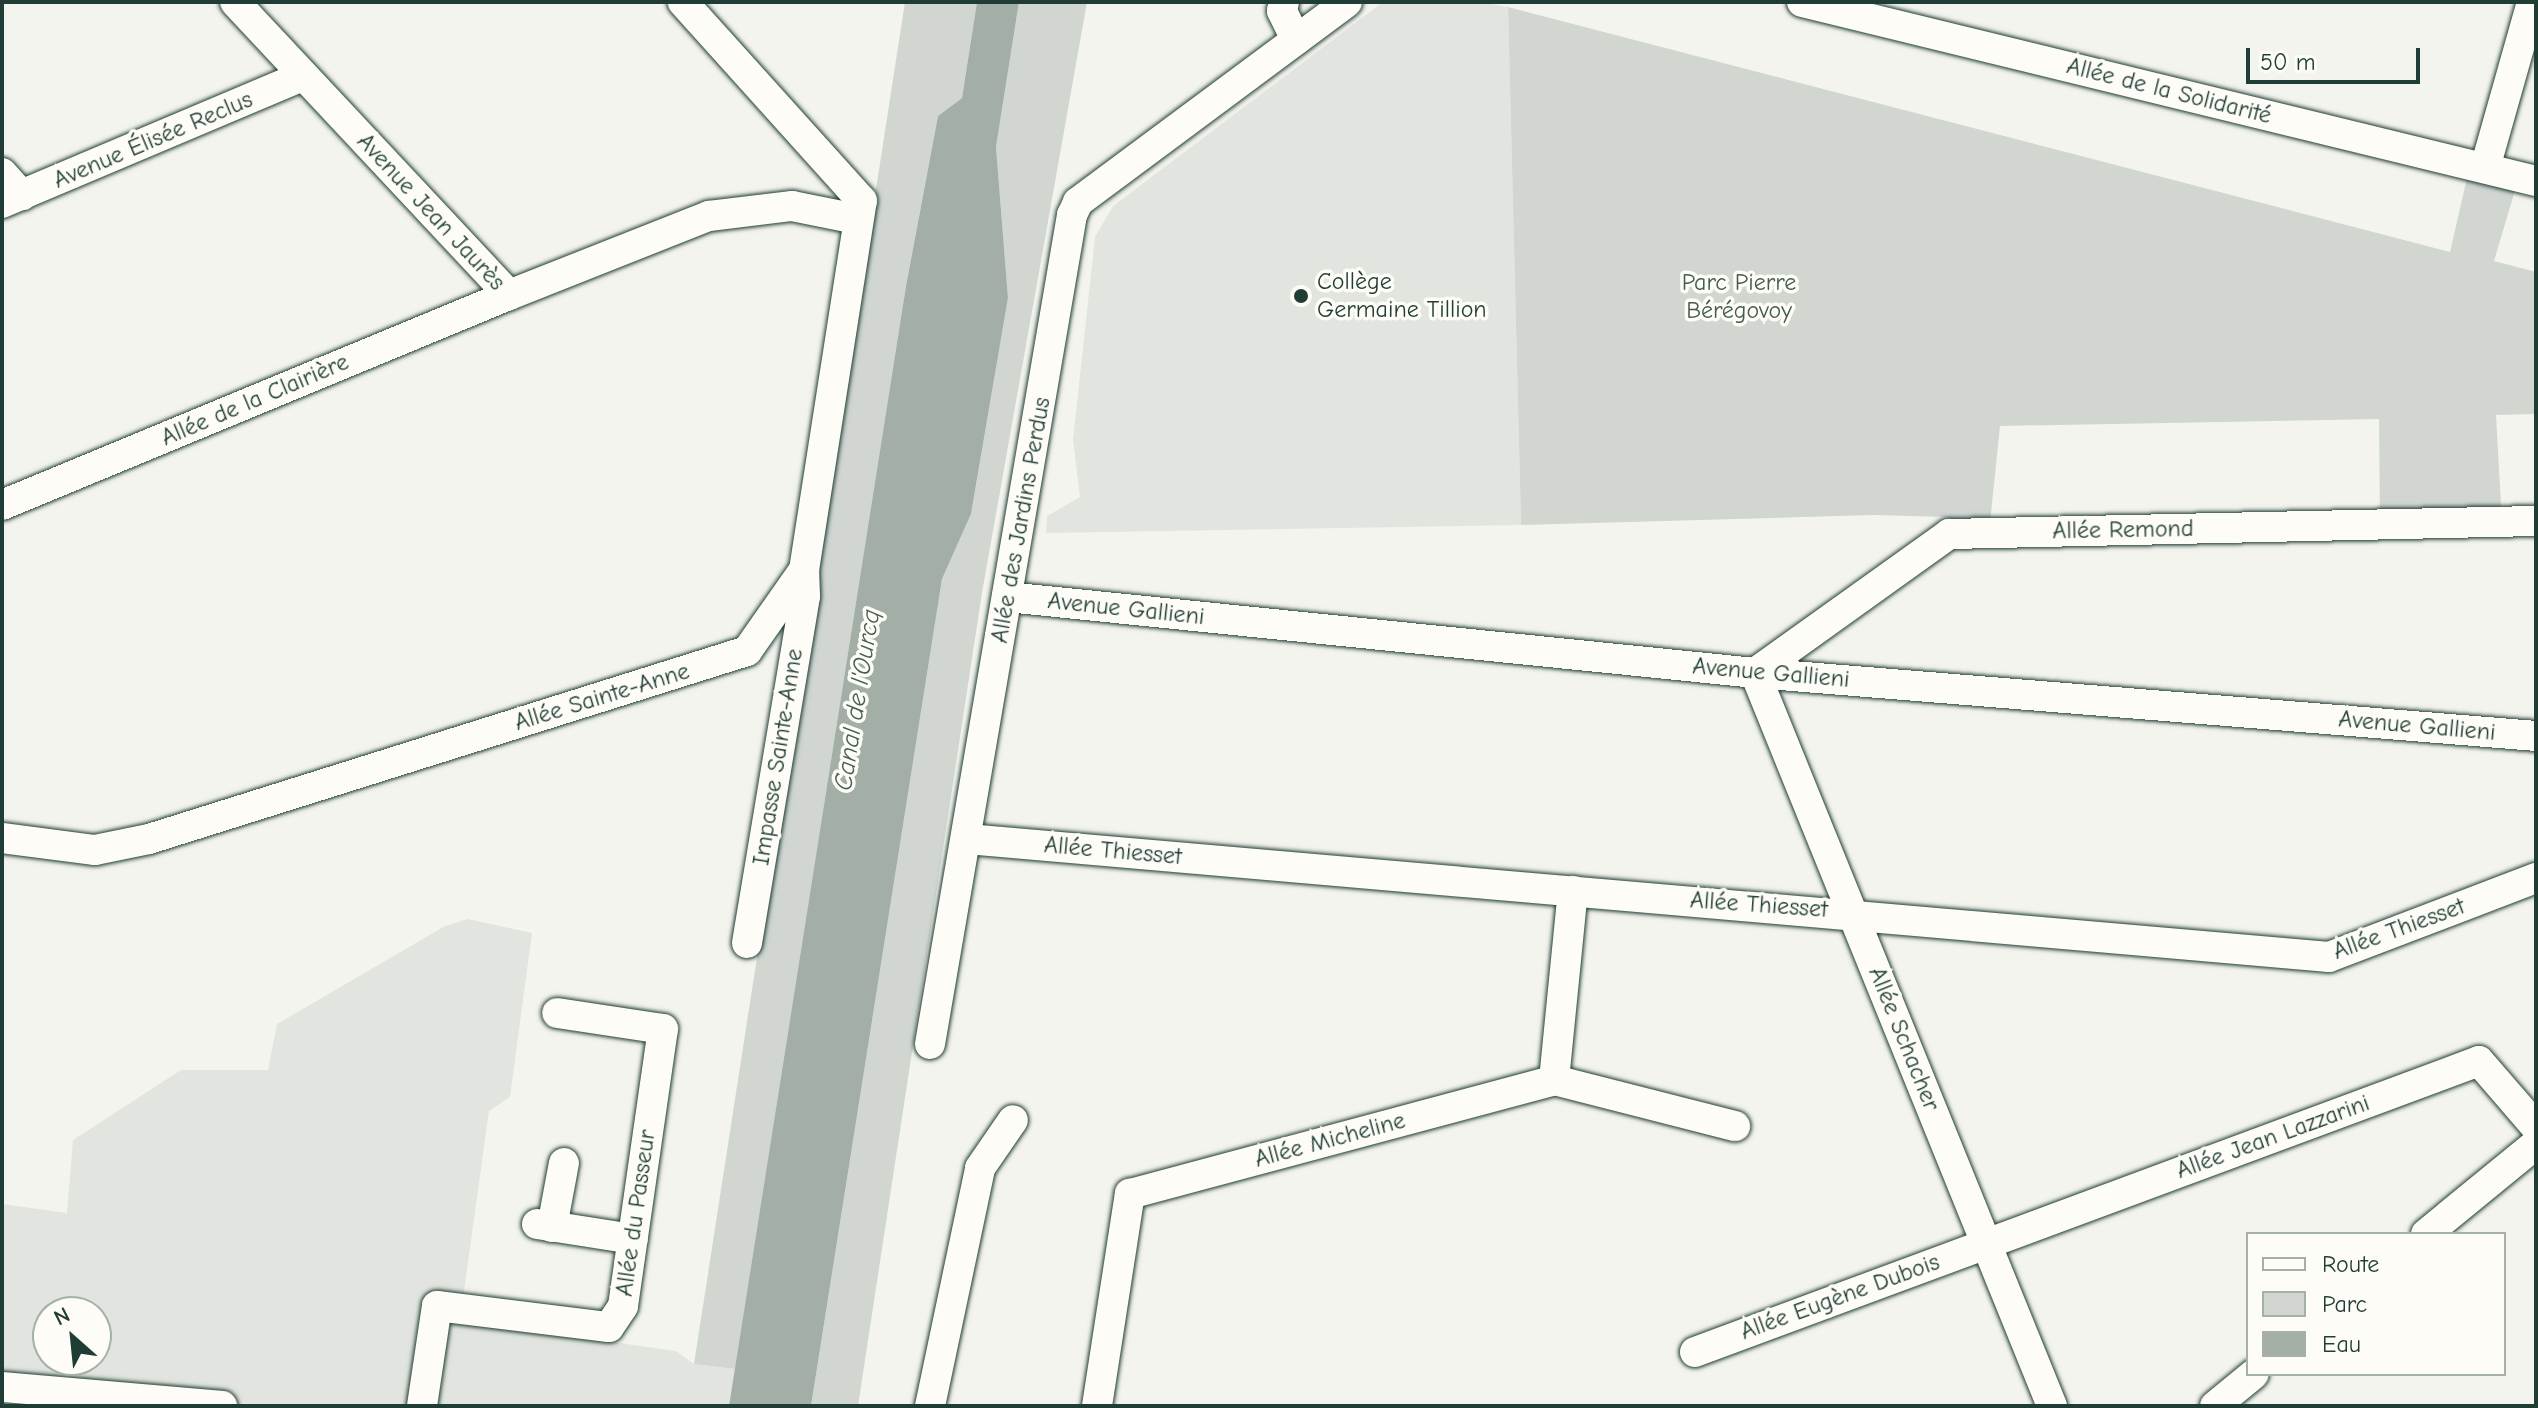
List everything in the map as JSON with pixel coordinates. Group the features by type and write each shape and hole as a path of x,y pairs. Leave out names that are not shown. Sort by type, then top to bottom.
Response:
{"street":[{"name":"Avenue Jean Jaurès","path":"235,2 509,295 709,216 792,206 860,210"},
{"path":"683,2 708,15 860,210"},
{"path":"1284,2 1282,11 1296,40 1347,2"},
{"name":"Allée de la Solidarité","path":"1802,2 2536,181"},
{"path":"2485,168 2532,2"},
{"name":"Allée des Jardins Perdus","path":"930,1044 1078,202 1296,40"},
{"name":"Avenue Élisée Reclus","path":"9,191 303,76"},
{"name":"Allée Sainte-Anne","path":"2,838 95,850 149,839 747,651 804,570 860,210"},
{"name":"Allée de la Clairière","path":"2,505 509,295"},
{"name":"Allée Remond","path":"1755,673 1949,534 2536,521"},
{"name":"Impasse Sainte-Anne","path":"747,943 805,596 804,570"},
{"name":"Avenue Gallieni","path":"1007,597 1755,673 2536,736"},
{"name":"Allée Schacher","path":"1755,673 2052,1406"},
{"name":"Allée Thiesset","path":"967,839 1853,912 2329,957 2536,878"},
{"path":"1573,891 1554,1080 1735,1126"},
{"name":"Allée du Passeur","path":"422,1406 437,1306 609,1327 623,1306 663,1029 557,1013"},
{"name":"Allée Jean Lazzarini","path":"1986,1243 2479,1061 2536,1127"},
{"name":"Allée Micheline","path":"1097,1406 1130,1194 1554,1080"},
{"path":"930,1406 980,1168 1013,1120"},
{"path":"2428,1232 2536,1144"},
{"path":"564,1163 545,1225 633,1239"},
{"name":"Allée Eugène Dubois","path":"1695,1352 1986,1243"},
{"path":"2215,1406 2252,1376"},
{"path":"2,1387 222,1406"}],"shaded area":[{"name":"Collège Germaine Tillion","path":"1383,2 1480,2 1508,7 1521,525 1046,533 1047,516 1080,497 1073,440 1095,237 1113,206"},
{"path":"468,919 532,933 510,1097 489,1111 460,1320 676,1351 694,1364 735,1369 729,1406 2,1406 2,1204 67,1213 73,1140 181,1070 268,1070 277,1024 445,926"}],"green space":[{"path":"905,2 977,2 962,98 938,116 906,286 735,1369 694,1364"},
{"path":"1019,2 1087,2 982,593 858,1406 811,1406 942,579 971,514 1008,298 996,147"},
{"name":"Parc Pierre Bérégovoy","path":"1508,7 2450,252 2470,165 2519,177 2494,261 2536,272 2536,414 2496,415 2502,522 2380,524 2379,419 2000,426 1989,533 1949,534 1948,517 1875,515 1521,525"}],"water":[{"name":"Canal de l'Ourcq","path":"977,2 1019,2 996,147 1008,298 971,514 942,579 811,1406 729,1406 906,286 938,116 962,98"}],"place":[{"name":"Collège Germaine Tillion","path":"1301,296"}]}
